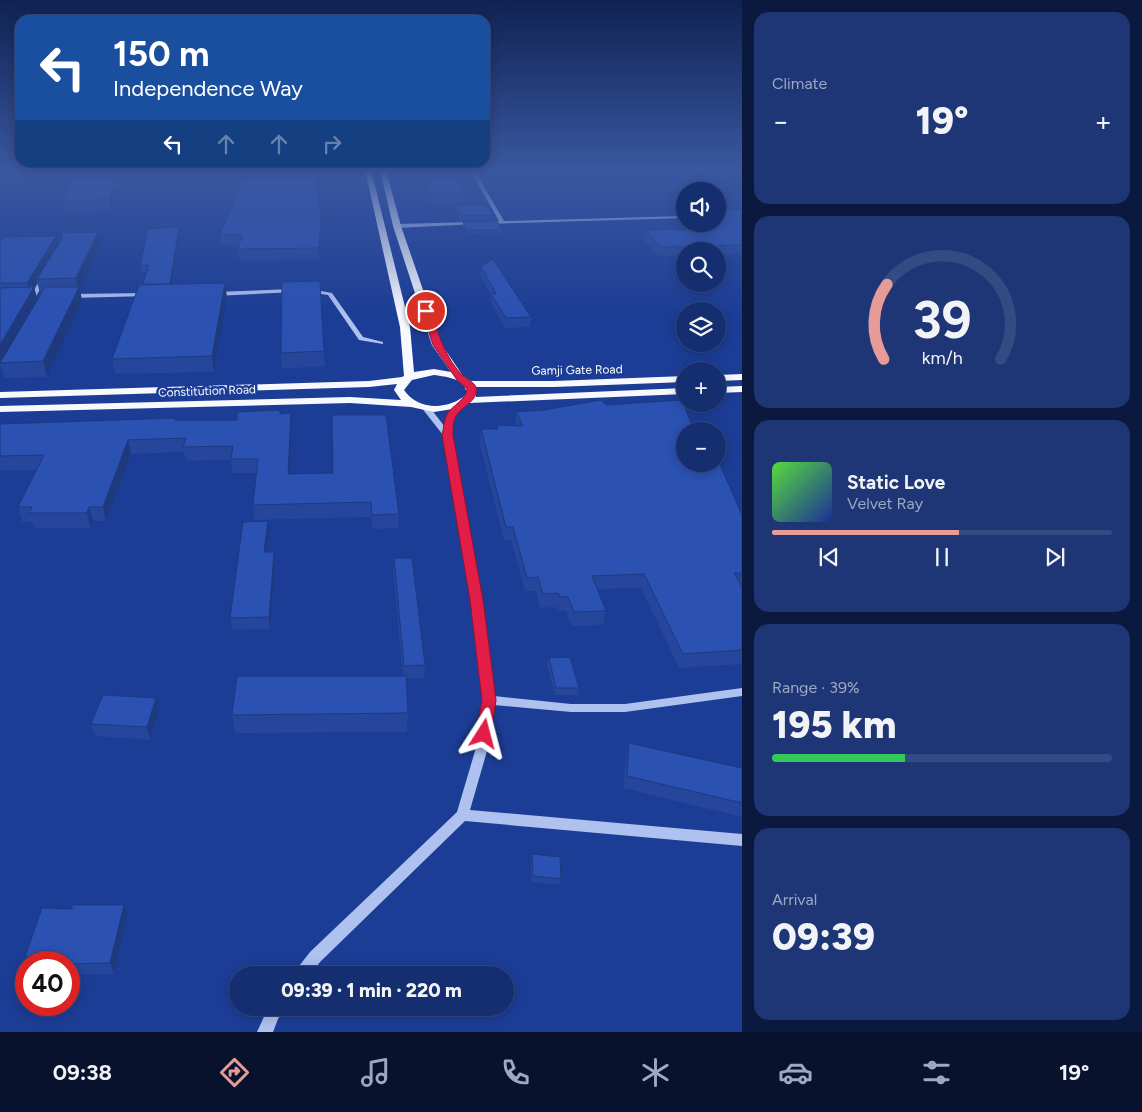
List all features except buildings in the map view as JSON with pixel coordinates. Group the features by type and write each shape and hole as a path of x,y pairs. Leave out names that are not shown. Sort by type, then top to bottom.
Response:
{"main road":[{"path":"379,218 405,327 407,378 399,390 406,400 414,404"},
{"path":"395,218 437,345 472,389 472,395 464,402"},
{"name":"Constitution Road","path":"0,396 368,384 434,372 448,374 464,381"},
{"path":"726,378 742,377"},
{"name":"Gamji Gate Road","path":"464,381 554,384 676,379"},
{"path":"726,390 742,389"},
{"name":"Constitution Road","path":"0,409 350,400 414,404 438,408 464,402 676,391"}],"street":[{"path":"500,218 502,222"},
{"path":"397,226 643,218"},
{"path":"25,297 36,297 47,273"},
{"path":"211,294 322,292 330,294 338,303 361,340 381,343"},
{"path":"64,296 152,295"},
{"path":"308,966 315,957 462,815 481,751 489,700 476,600 448,435 451,416 464,402"},
{"path":"425,407 448,435"},
{"path":"462,815 742,840"},
{"path":"265,1032 273,1016"}],"lane":[{"path":"489,700 571,708 625,708 742,692"}],"route":[{"path":"426,311 437,345 460,378 469,384 472,389 472,395 451,416 448,435 476,600 489,700 484,734"}]}
